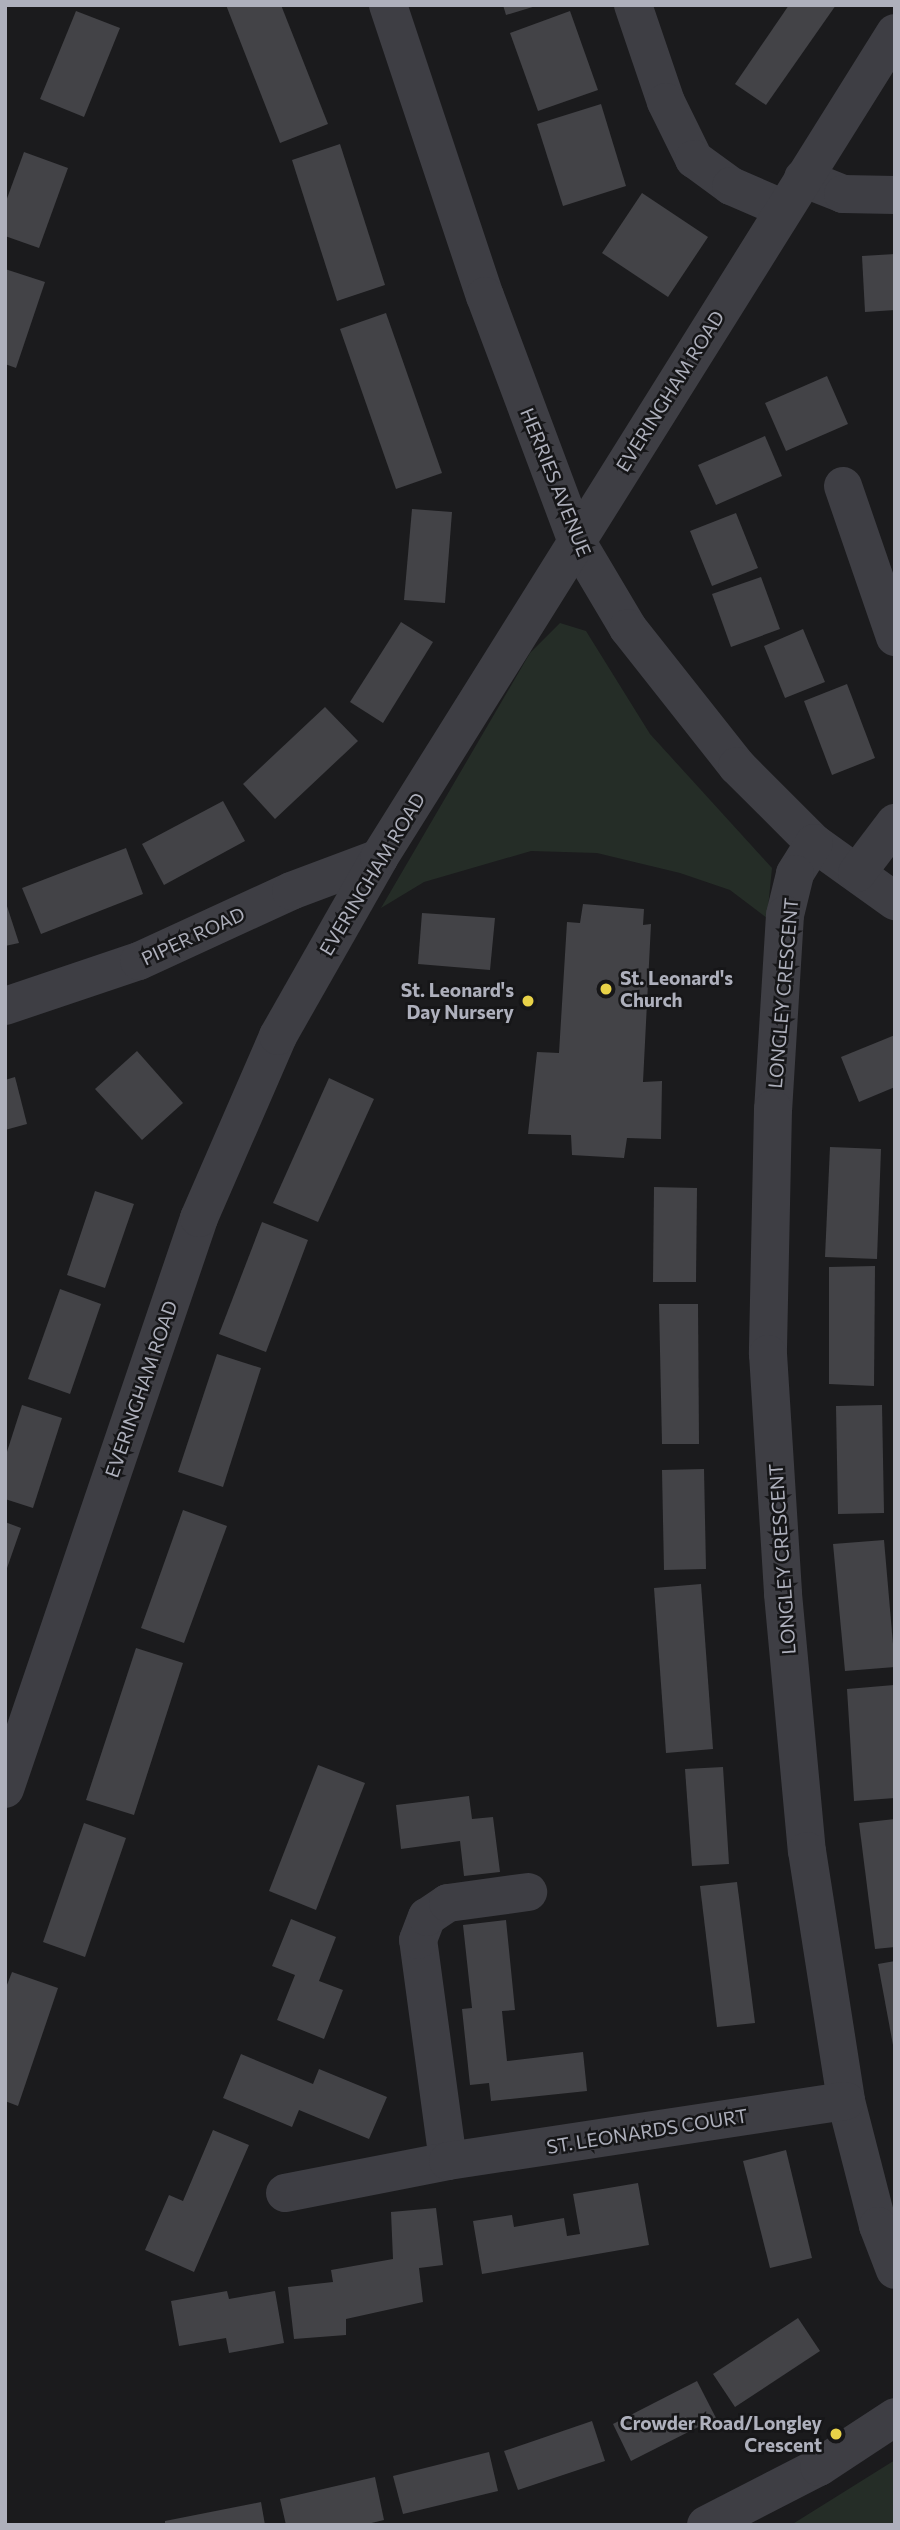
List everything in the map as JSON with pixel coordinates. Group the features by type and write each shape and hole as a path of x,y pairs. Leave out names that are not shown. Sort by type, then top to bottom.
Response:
{"street":[{"name":"HERRIES AVENUE","path":"388,5 485,296 577,542 628,628 691,712 737,766 814,844 895,901"},
{"path":"633,5 666,102 694,159 731,186 792,193 895,195"},
{"name":"EVERINGHAM ROAD","path":"5,1789 199,1218 278,1036 379,858 792,193 895,33"},
{"path":"843,486 895,637"},
{"path":"857,873 895,823"},
{"name":"LONGLEY CRESCENT","path":"814,844 795,874 785,915 773,1109 768,1354 783,1594 807,1851 846,2101 878,2226 895,2270"},
{"name":"PIPER ROAD","path":"5,1006 138,961 291,891 379,858"},
{"path":"447,2161 418,1940 427,1917 448,1903 528,1892"},
{"name":"ST. LEONARDS COURT","path":"285,2193 447,2161 846,2101"},
{"path":"706,2525 819,2467 895,2417"}],"shaded area":[{"path":"560,623 586,631 650,734 772,868 767,918 730,890 680,873 597,853 531,851 424,882 381,908 530,653"},
{"path":"895,2460 895,2525 791,2525"}],"building":[{"path":"226,5 281,5 328,124 280,143"},
{"path":"503,5 535,5 536,6 506,15"},
{"path":"789,5 836,5 766,105 735,84"},
{"path":"76,11 120,28 84,117 40,99"},
{"path":"570,11 598,90 538,111 510,33"},
{"path":"601,104 626,186 563,206 537,124"},
{"path":"340,144 385,285 337,301 292,160"},
{"path":"24,152 68,168 39,248 5,236 5,204"},
{"path":"642,193 708,237 668,297 602,253"},
{"path":"895,254 895,310 865,312 862,256"},
{"path":"5,269 45,282 16,368 5,364"},
{"path":"386,313 442,473 396,489 340,329"},
{"path":"827,376 848,424 786,451 765,403"},
{"path":"765,436 782,476 716,505 698,465"},
{"path":"412,509 452,512 445,603 404,600"},
{"path":"736,513 758,568 712,586 690,531"},
{"path":"761,577 780,629 731,647 712,594"},
{"path":"401,622 433,642 383,723 350,702"},
{"path":"803,629 825,682 785,698 764,646"},
{"path":"847,684 875,758 832,775 804,701"},
{"path":"325,707 358,741 275,819 243,784"},
{"path":"223,801 245,841 164,885 142,844"},
{"path":"126,848 143,894 41,934 22,888"},
{"path":"5,900 19,943 5,946"},
{"name":"St. Leonard's Church","path":"583,904 644,909 643,925 651,924 643,1082 662,1081 661,1139 627,1138 624,1158 572,1155 571,1135 528,1134 537,1052 559,1053 567,922 580,923"},
{"path":"422,913 495,918 490,970 418,964"},
{"path":"895,1035 895,1087 859,1102 841,1057"},
{"path":"137,1051 183,1103 142,1140 95,1089"},
{"path":"15,1077 27,1124 5,1130 5,1080"},
{"path":"329,1078 374,1099 318,1222 273,1203"},
{"path":"830,1147 881,1149 877,1259 825,1257"},
{"path":"654,1187 697,1188 696,1282 653,1282"},
{"path":"95,1191 134,1204 105,1288 67,1275"},
{"path":"262,1222 308,1240 266,1352 219,1334"},
{"path":"875,1266 874,1386 829,1384 829,1267"},
{"path":"60,1289 101,1304 70,1394 28,1379"},
{"path":"659,1304 698,1304 699,1444 662,1444"},
{"path":"217,1354 261,1368 223,1487 178,1472"},
{"path":"22,1405 62,1418 33,1508 5,1499 5,1458"},
{"path":"882,1405 884,1513 838,1514 836,1406"},
{"path":"704,1469 706,1569 664,1570 662,1470"},
{"path":"183,1510 227,1526 184,1643 141,1628"},
{"path":"5,1522 21,1528 6,1571 5,1571"},
{"path":"884,1540 895,1667 845,1671 833,1544"},
{"path":"701,1584 713,1749 666,1753 654,1588"},
{"path":"136,1648 183,1663 134,1815 86,1800"},
{"path":"894,1685 895,1798 854,1801 847,1689"},
{"path":"318,1765 365,1783 316,1910 269,1891"},
{"path":"723,1767 729,1864 692,1866 685,1769"},
{"path":"469,1796 472,1819 493,1817 500,1872 464,1876 460,1841 401,1849 396,1805"},
{"path":"895,1819 895,1947 875,1949 859,1823"},
{"path":"84,1823 126,1838 85,1957 43,1942"},
{"path":"737,1882 755,2023 717,2027 700,1886"},
{"path":"291,1919 336,1937 319,1981 343,1990 324,2039 277,2020 295,1975 272,1966"},
{"path":"506,1920 515,2010 502,2011 507,2061 583,2052 587,2091 491,2101 489,2083 470,2085 462,2009 472,2008 463,1925"},
{"path":"895,1961 895,2045 893,2045 878,1964"},
{"path":"12,1972 58,1988 18,2106 5,2101 5,1990"},
{"path":"241,2054 313,2084 319,2069 387,2097 369,2139 299,2110 292,2127 223,2098"},
{"path":"213,2130 249,2145 194,2272 145,2250 169,2195 183,2201"},
{"path":"786,2150 812,2258 770,2268 743,2161"},
{"path":"638,2183 649,2245 482,2274 473,2221 512,2215 514,2227 564,2218 567,2236 580,2234 573,2194"},
{"path":"436,2208 443,2265 419,2268 423,2302 346,2319 346,2335 294,2339 288,2287 333,2282 331,2270 393,2259 391,2212"},
{"path":"227,2291 229,2299 275,2291 284,2343 229,2353 226,2338 179,2346 171,2301"},
{"path":"798,2318 820,2351 735,2407 713,2374"},
{"path":"697,2381 716,2418 631,2461 613,2424"},
{"path":"592,2421 605,2461 518,2490 504,2451"},
{"path":"489,2452 498,2491 403,2514 393,2476"},
{"path":"375,2477 384,2520 363,2525 286,2525 280,2499"},
{"path":"261,2502 265,2525 165,2525 165,2521"}],"place":[{"name":"St. Leonard's Church","path":"606,989"},
{"name":"St. Leonard's Day Nursery","path":"528,1001"},
{"name":"Crowder Road/Longley Crescent","path":"836,2434"}]}
